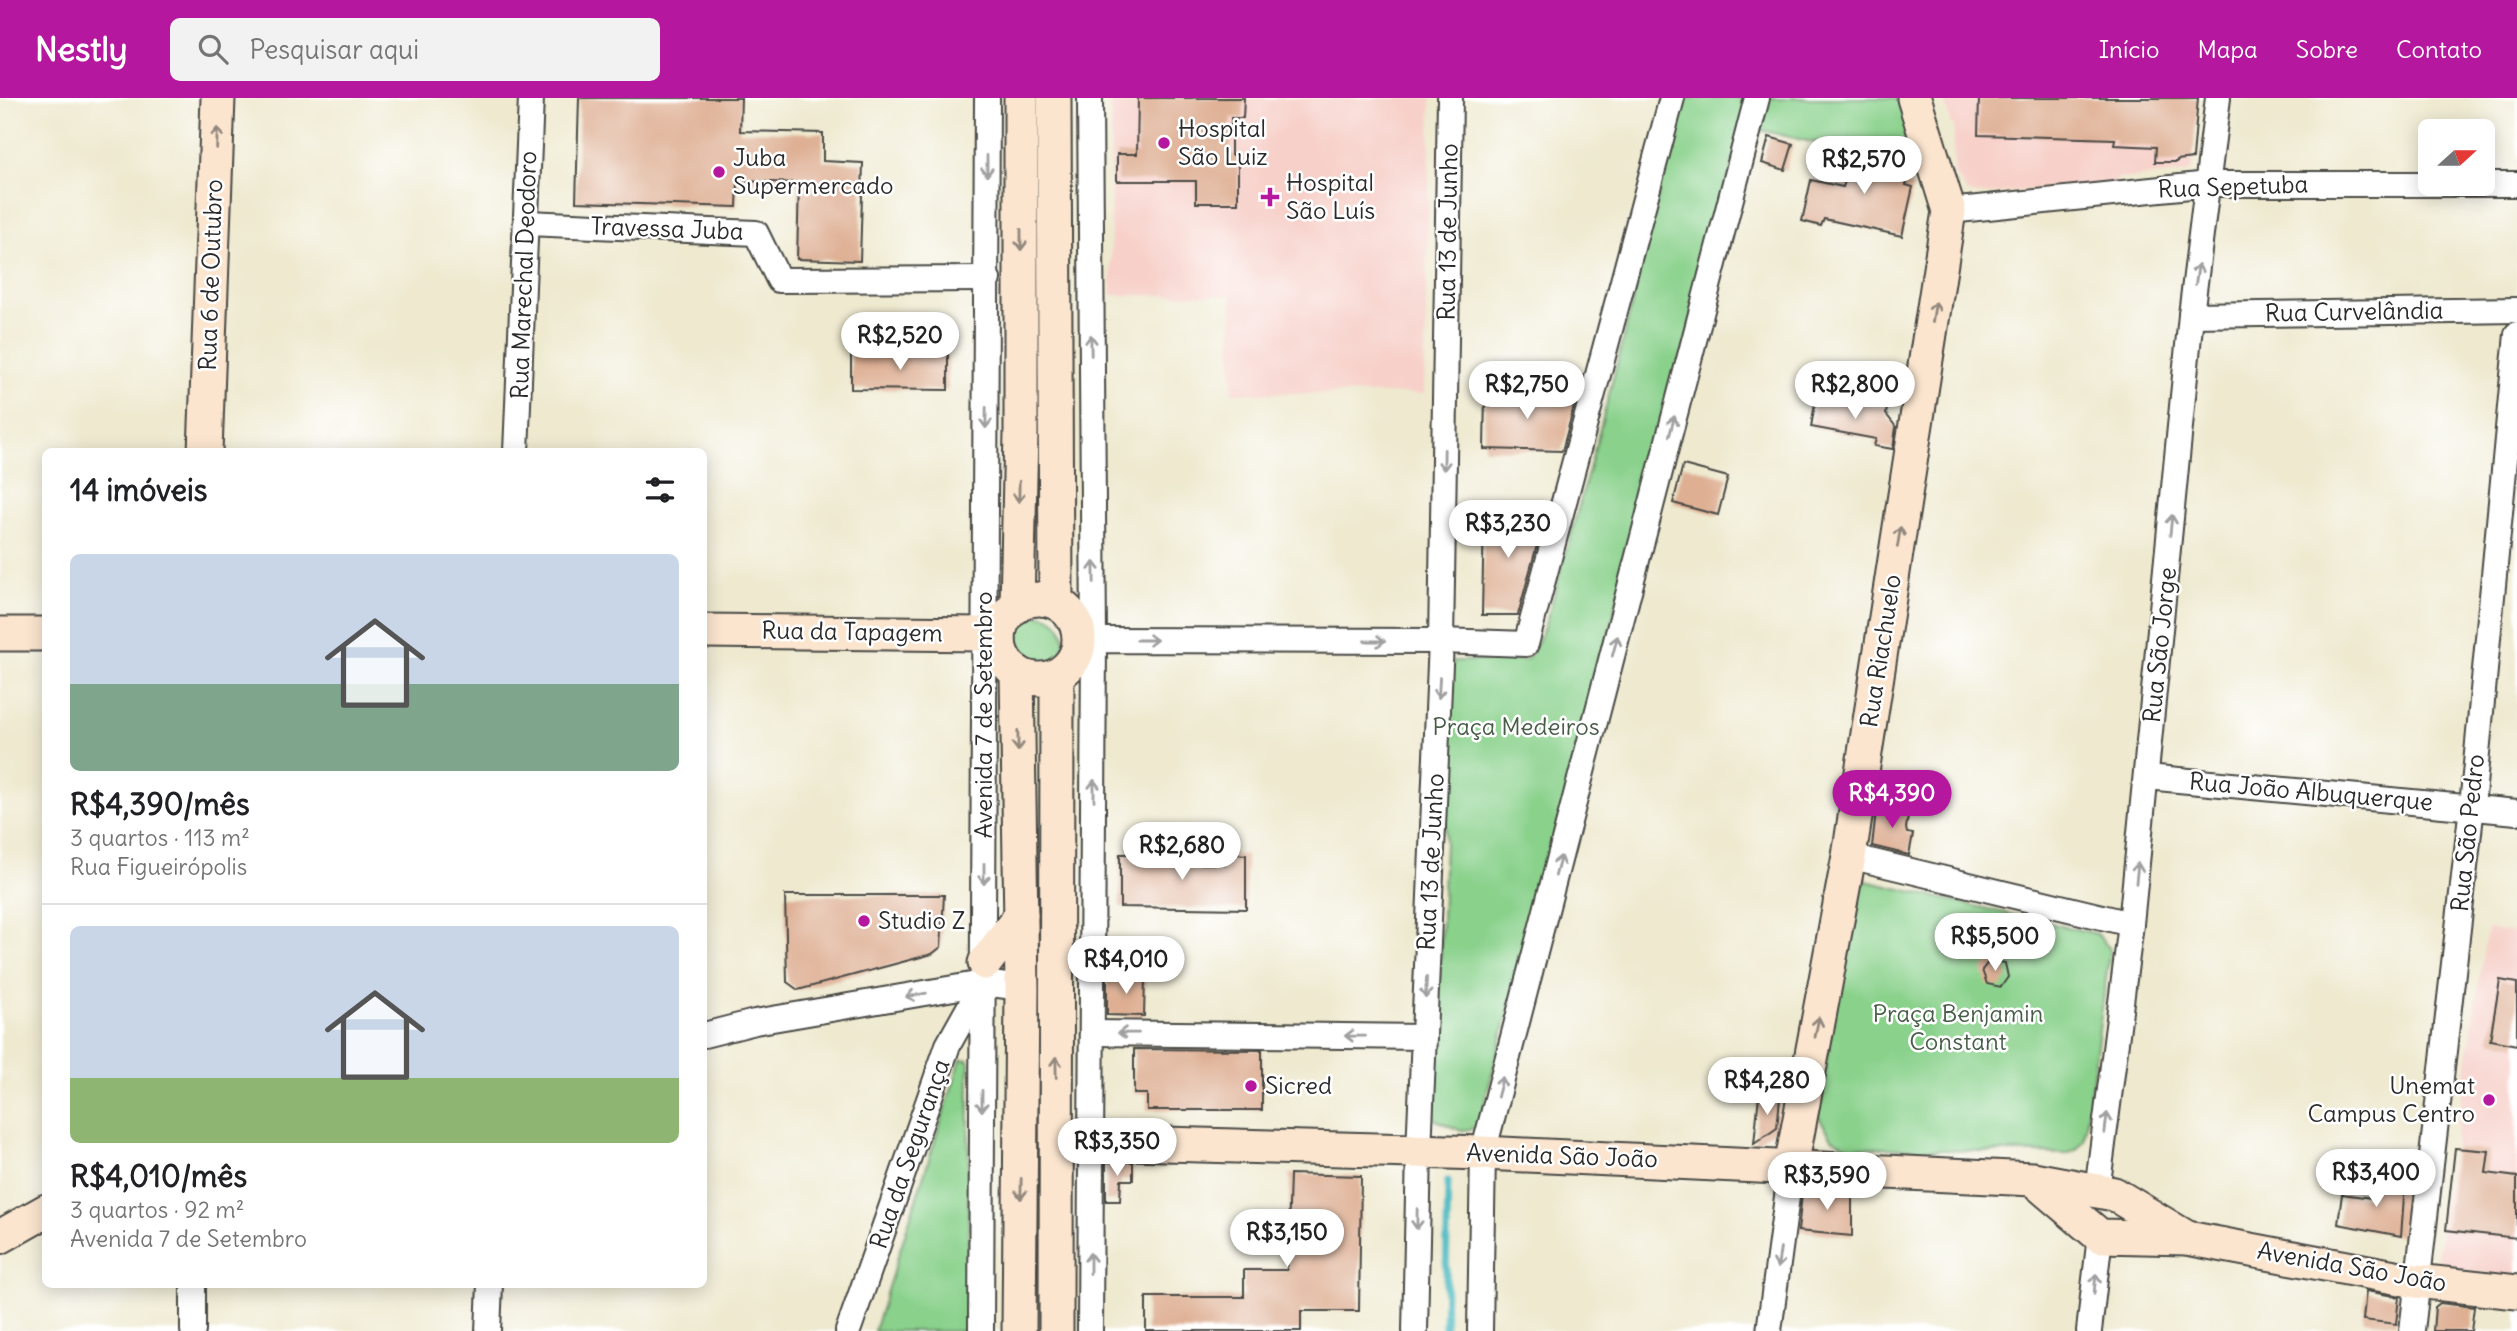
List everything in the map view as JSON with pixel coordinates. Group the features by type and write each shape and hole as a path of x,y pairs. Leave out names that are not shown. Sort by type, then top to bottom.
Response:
{"main road":[{"name":"Rua 6 de Outubro","path":"205,448 218,98"},
{"name":"Avenida 7 de Setembro","path":"1017,606 1021,433 1021,98"},
{"path":"1054,98 1056,602"},
{"name":"Rua Riachuelo","path":"1791,1167 1849,856 1950,211 1914,98"},
{"path":"1042,599 1056,602 1074,619 1087,642 1072,663 1057,676 1044,679 1017,672 1007,664 991,636 1017,606 1042,599"},
{"name":"Rua da Tapagem","path":"707,631 991,636"},
{"path":"0,634 42,634"},
{"name":"Avenida 7 de Setembro","path":"1017,672 1022,988 1019,1331"},
{"path":"1056,1331 1074,1142 1055,1010 1057,676"},
{"path":"984,973 1021,915"},
{"path":"1022,988 1041,993 1055,1010"},
{"name":"Avenida São João","path":"1074,1142 1483,1153 2033,1179 2111,1195 2187,1238"},
{"path":"2033,1179 2099,1232"},
{"path":"2111,1195 2128,1217 2099,1232 2086,1201 2111,1195"},
{"path":"0,1237 42,1214"},
{"name":"Avenida São João","path":"2099,1232 2187,1238 2416,1281 2517,1292"}],"street":[{"name":"Rua Marechal Deodoro","path":"516,448 531,98"},
{"name":"Avenida 7 de Setembro","path":"981,1331 984,973 991,636 987,98"},
{"path":"1090,98 1087,642 1093,1032 1074,1142 1090,1331"},
{"name":"Rua 13 de Junho","path":"1415,1331 1419,1151 1441,641 1450,98"},
{"path":"1087,642 1441,641 1526,644 1672,98"},
{"path":"1480,1331 1483,1153 1757,98"},
{"name":"Rua São Jorge","path":"2111,1195 2132,924 2191,315 2218,98"},
{"name":"Rua Sepetuba","path":"1950,211 2209,184 2517,184"},
{"name":"Travessa Juba","path":"527,223 756,233 779,280 988,279"},
{"name":"Rua Curvelândia","path":"2191,315 2517,310"},
{"name":"Rua São Pedro","path":"2412,1331 2472,806 2517,334"},
{"name":"Rua João Albuquerque","path":"2147,777 2517,812"},
{"path":"1849,856 2132,924"},
{"path":"707,1034 984,973 1022,988"},
{"name":"Rua da Segurança","path":"848,1331 948,1045 984,973"},
{"path":"1093,1032 1424,1037"},
{"name":"Rua Riachuelo","path":"1769,1331 1791,1167"},
{"path":"2090,1331 2099,1232"},
{"path":"193,1288 193,1331"},
{"path":"488,1331 490,1288"}],"shaded area":[{"name":"Hospital São Luís","path":"1111,98 1431,98 1424,394 1232,393 1232,295 1111,295"},
{"path":"1943,98 2198,98 2192,168 2187,173 2118,179 2115,183 1976,195 1968,192 1954,174 1954,125 1951,124"},
{"name":"Unemat Campus Centro","path":"2487,929 2517,933 2517,1277 2436,1266"}],"green space":[{"name":"Praça Medeiros","path":"1681,98 1750,98 1478,1127 1461,1131 1434,1119 1452,667 1454,661 1526,660 1539,638 1550,608 1597,438"},
{"path":"1768,98 1899,98 1922,168 1760,130"},
{"path":"1039,615 1057,622 1064,640 1057,658 1039,665 1021,658 1014,640 1021,622"},
{"name":"Praça Benjamin Constant","path":"1866,881 2097,934 2110,949 2084,1141 2076,1150 2067,1154 1848,1147 1832,1138 1818,1116 1852,894"},
{"path":"961,1059 969,1060 968,1331 874,1331"}],"building":[{"name":"Juba Supermercado","path":"579,98 741,98 740,131 823,133 823,161 863,163 860,261 797,259 799,183 738,181 737,207 576,202"},
{"name":"Hospital São Luiz","path":"1138,98 1244,98 1243,118 1231,118 1231,155 1238,155 1238,203 1196,203 1196,181 1117,181 1117,154 1137,154"},
{"path":"1979,98 2198,98 2193,158 2177,162 2155,162 2156,147 2114,145 2115,139 1978,135"},
{"path":"1769,137 1793,144 1785,170 1762,163"},
{"path":"1855,152 1910,164 1906,185 1913,187 1902,236 1824,219 1821,226 1802,221 1811,180 1843,187"},
{"path":"851,354 948,355 948,390 851,389"},
{"path":"1485,393 1577,395 1562,451 1484,449"},
{"path":"1816,397 1887,408 1886,414 1896,427 1893,449 1874,446 1876,439 1811,427"},
{"path":"1683,465 1728,477 1718,515 1673,503"},
{"path":"1484,513 1545,515 1518,615 1482,615"},
{"path":"1877,803 1909,811 1906,828 1907,833 1913,834 1909,855 1872,846"},
{"path":"1184,853 1184,864 1225,864 1225,853 1246,855 1246,909 1120,907 1120,854"},
{"name":"Studio Z","path":"785,895 944,895 941,947 932,954 798,990 787,982"},
{"path":"1990,960 2005,963 2008,977 2001,987 1987,984 1982,970"},
{"path":"1107,977 1145,978 1144,1016 1107,1015"},
{"path":"2500,980 2517,983 2517,1045 2490,1040"},
{"path":"1134,1049 1262,1050 1262,1110 1147,1110 1147,1094 1134,1094"},
{"path":"1759,1095 1780,1098 1777,1128 1754,1144"},
{"path":"2455,1148 2489,1151 2486,1173 2517,1177 2517,1238 2446,1230"},
{"path":"1106,1162 1133,1162 1133,1180 1121,1180 1120,1201 1106,1201"},
{"path":"1290,1174 1361,1176 1359,1311 1301,1311 1301,1331 1146,1331 1146,1297 1244,1297 1244,1270 1287,1270"},
{"path":"2374,1178 2405,1183 2401,1236 2338,1224 2342,1194 2372,1198"},
{"path":"1810,1189 1852,1191 1852,1236 1798,1231 1802,1195"},
{"path":"2366,1291 2399,1297 2396,1324 2363,1320"},
{"path":"2440,1303 2474,1307 2471,1331 2433,1331 2435,1307"}],"waterway":[{"path":"1445,1331 1448,1181"}],"place":[{"name":"Hospital São Luiz","path":"1164,143"},
{"name":"Juba Supermercado","path":"719,172"},
{"name":"Hospital São Luís","path":"1270,197"},
{"name":"Studio Z","path":"864,921"},
{"name":"Sicred","path":"1251,1086"},
{"name":"Unemat Campus Centro","path":"2489,1100"}]}
